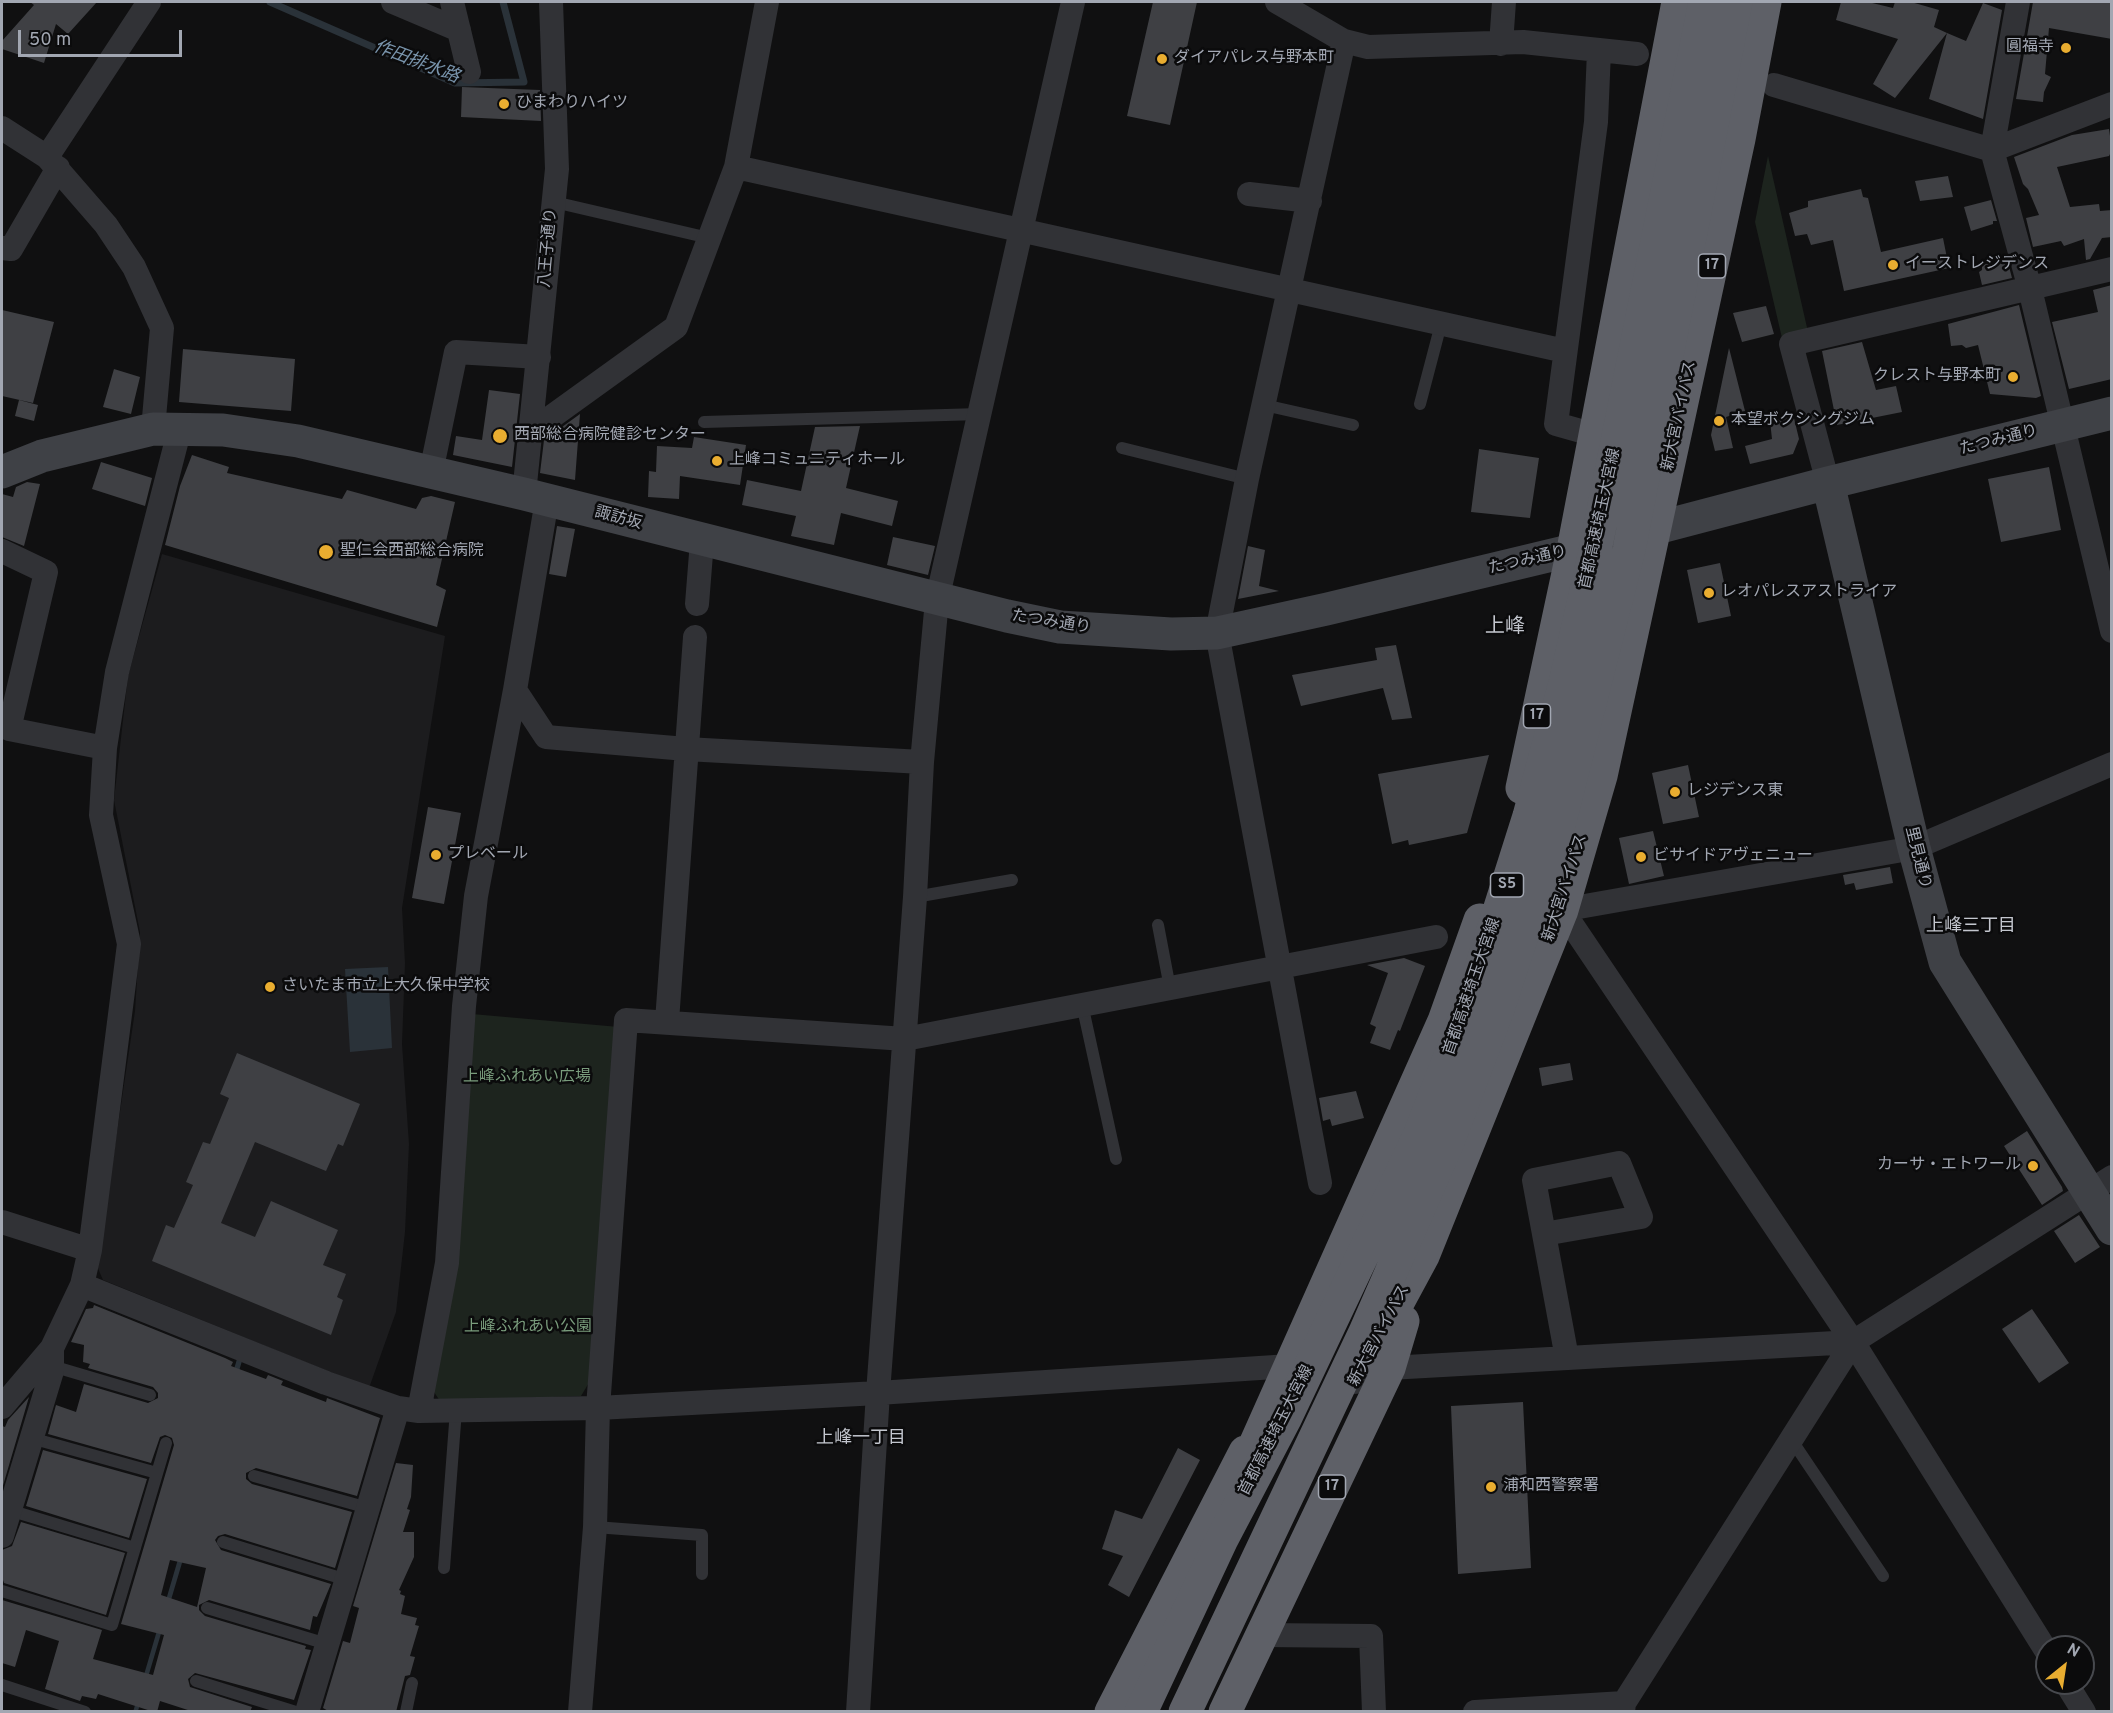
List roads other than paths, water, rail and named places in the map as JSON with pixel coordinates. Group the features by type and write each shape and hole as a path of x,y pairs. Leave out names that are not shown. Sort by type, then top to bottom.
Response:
{"highway":[{"name":"17","path":"1142,1712 1283,1380 1444,1021 1515,819 1573,550 1678,2"},
{"name":"首都高速埼玉大宮線","path":"1142,1712 1222,1539 1286,1417 1419,1136 1466,1015 1512,871 1565,683 1595,551 1705,2"},
{"name":"首都高速埼玉大宮線","path":"1185,1712 1365,1332 1448,1142 1497,1012 1560,821 1629,550 1736,2"},
{"name":"新大宮バイパス","path":"1185,1712 1354,1382 1423,1256 1562,910 1601,776 1736,151 1765,2"},
{"name":"17","path":"1225,1712 1389,1368 1423,1256"},
{"name":"17","path":"1111,1712 1283,1380"},
{"path":"1125,1712 1222,1539"}],"main road":[{"name":"たつみ通り","path":"937,600 1060,627 1110,632 1217,633 1573,550 1828,483 2112,413"},
{"name":"諏訪坂","path":"2,472 42,456 166,428 223,430 298,441 431,472 937,600"},
{"name":"里見通り","path":"1828,483 1914,848 1945,962 2100,1185 2112,1229"}],"street":[{"path":"2,248 11,249 52,163 149,2"},
{"path":"393,2 459,30"},
{"path":"452,2 469,72"},
{"name":"八王子通り","path":"307,1712 368,1508 408,1410 447,1263 464,1006 476,896 515,690 535,497 530,433 557,169 550,2"},
{"path":"530,433 676,327 736,167 767,2"},
{"path":"858,1712 878,1393 915,897 922,762 937,600 1073,2"},
{"path":"1277,2 1344,41 1368,47 1523,42 1637,54"},
{"path":"1501,44 1504,2"},
{"path":"2018,2 1992,150 2030,289 2112,631"},
{"path":"1320,1183 1217,633 1247,479 1344,41"},
{"path":"1595,435 1556,424 1596,122 1599,51"},
{"path":"1774,85 1992,150 2112,104"},
{"path":"2,128 52,163 106,225 134,267 162,328 166,428 117,672 105,748 101,815 129,944 90,1250 82,1285 52,1357 2,1536"},
{"path":"736,167 1565,351"},
{"path":"1249,194 1310,201"},
{"path":"1828,483 1791,344 2112,269"},
{"path":"431,472 456,352 539,357"},
{"path":"697,604 702,541"},
{"path":"2,551 46,572 9,729 105,748"},
{"path":"667,1021 695,637"},
{"path":"515,690 546,737 686,750 922,762"},
{"path":"2036,1635 1853,1342 1562,910 1914,848 2112,764"},
{"path":"580,1712 595,1527 598,1408 626,1020 905,1039 1436,937"},
{"path":"1475,1712 1624,1707 1853,1342 2100,1185"},
{"path":"2,1222 90,1250"},
{"path":"1544,1234 1567,1358"},
{"path":"82,1285 315,1379 408,1410 598,1408 878,1393 1283,1380"},
{"path":"1354,1382 1389,1368 1853,1342"},
{"path":"4,1400 52,1357"},
{"path":"1262,1635 1371,1636 1374,1712"},
{"path":"2073,1695 2084,1712"}],"lane":[{"path":"554,202 709,238"},
{"path":"1420,404 1441,324"},
{"path":"1264,405 1353,425"},
{"path":"704,422 980,414"},
{"path":"1122,448 1247,479"},
{"path":"915,897 1012,880"},
{"path":"1158,925 1170,988"},
{"path":"1083,1004 1116,1159"},
{"path":"52,1357 150,1395"},
{"path":"444,1568 456,1410"},
{"path":"31,1438 157,1473"},
{"path":"1791,1439 1883,1576"},
{"path":"2,1591 112,1625 166,1443"},
{"path":"254,1476 368,1508"},
{"path":"9,1510 135,1548"},
{"path":"595,1527 702,1535 702,1574"},
{"path":"223,1542 347,1580"},
{"path":"207,1608 327,1644"},
{"path":"196,1681 296,1712"},
{"path":"406,1712 412,1683"},
{"path":"2,1685 85,1712"}],"waterway":[{"name":"作田排水路","path":"270,2 455,83 524,82 503,2"}],"place":[{"name":"圓福寺","path":"2066,48"},
{"name":"ダイアパレス与野本町","path":"1162,59"},
{"name":"ひまわりハイツ","path":"504,104"},
{"name":"イーストレジデンス","path":"1893,265"},
{"name":"クレスト与野本町","path":"2013,377"},
{"name":"本望ボクシングジム","path":"1719,421"},
{"name":"西部総合病院健診センター","path":"500,436"},
{"name":"上峰コミュニティホール","path":"717,461"},
{"name":"聖仁会西部総合病院","path":"326,552"},
{"name":"レオパレスアストライア","path":"1709,593"},
{"name":"レジデンス東","path":"1675,792"},
{"name":"プレベール","path":"436,855"},
{"name":"ビサイドアヴェニュー","path":"1641,857"},
{"name":"さいたま市立上大久保中学校","path":"270,987"},
{"name":"カーサ・エトワール","path":"2033,1166"},
{"name":"浦和西警察署","path":"1491,1487"}],"district":[{"name":"上峰","path":"1505,628"},
{"name":"上峰三丁目","path":"1971,927"},
{"name":"上峰一丁目","path":"861,1439"}],"park label":[{"name":"上峰ふれあい広場","path":"527,1078"},
{"name":"上峰ふれあい公園","path":"528,1328"}]}
